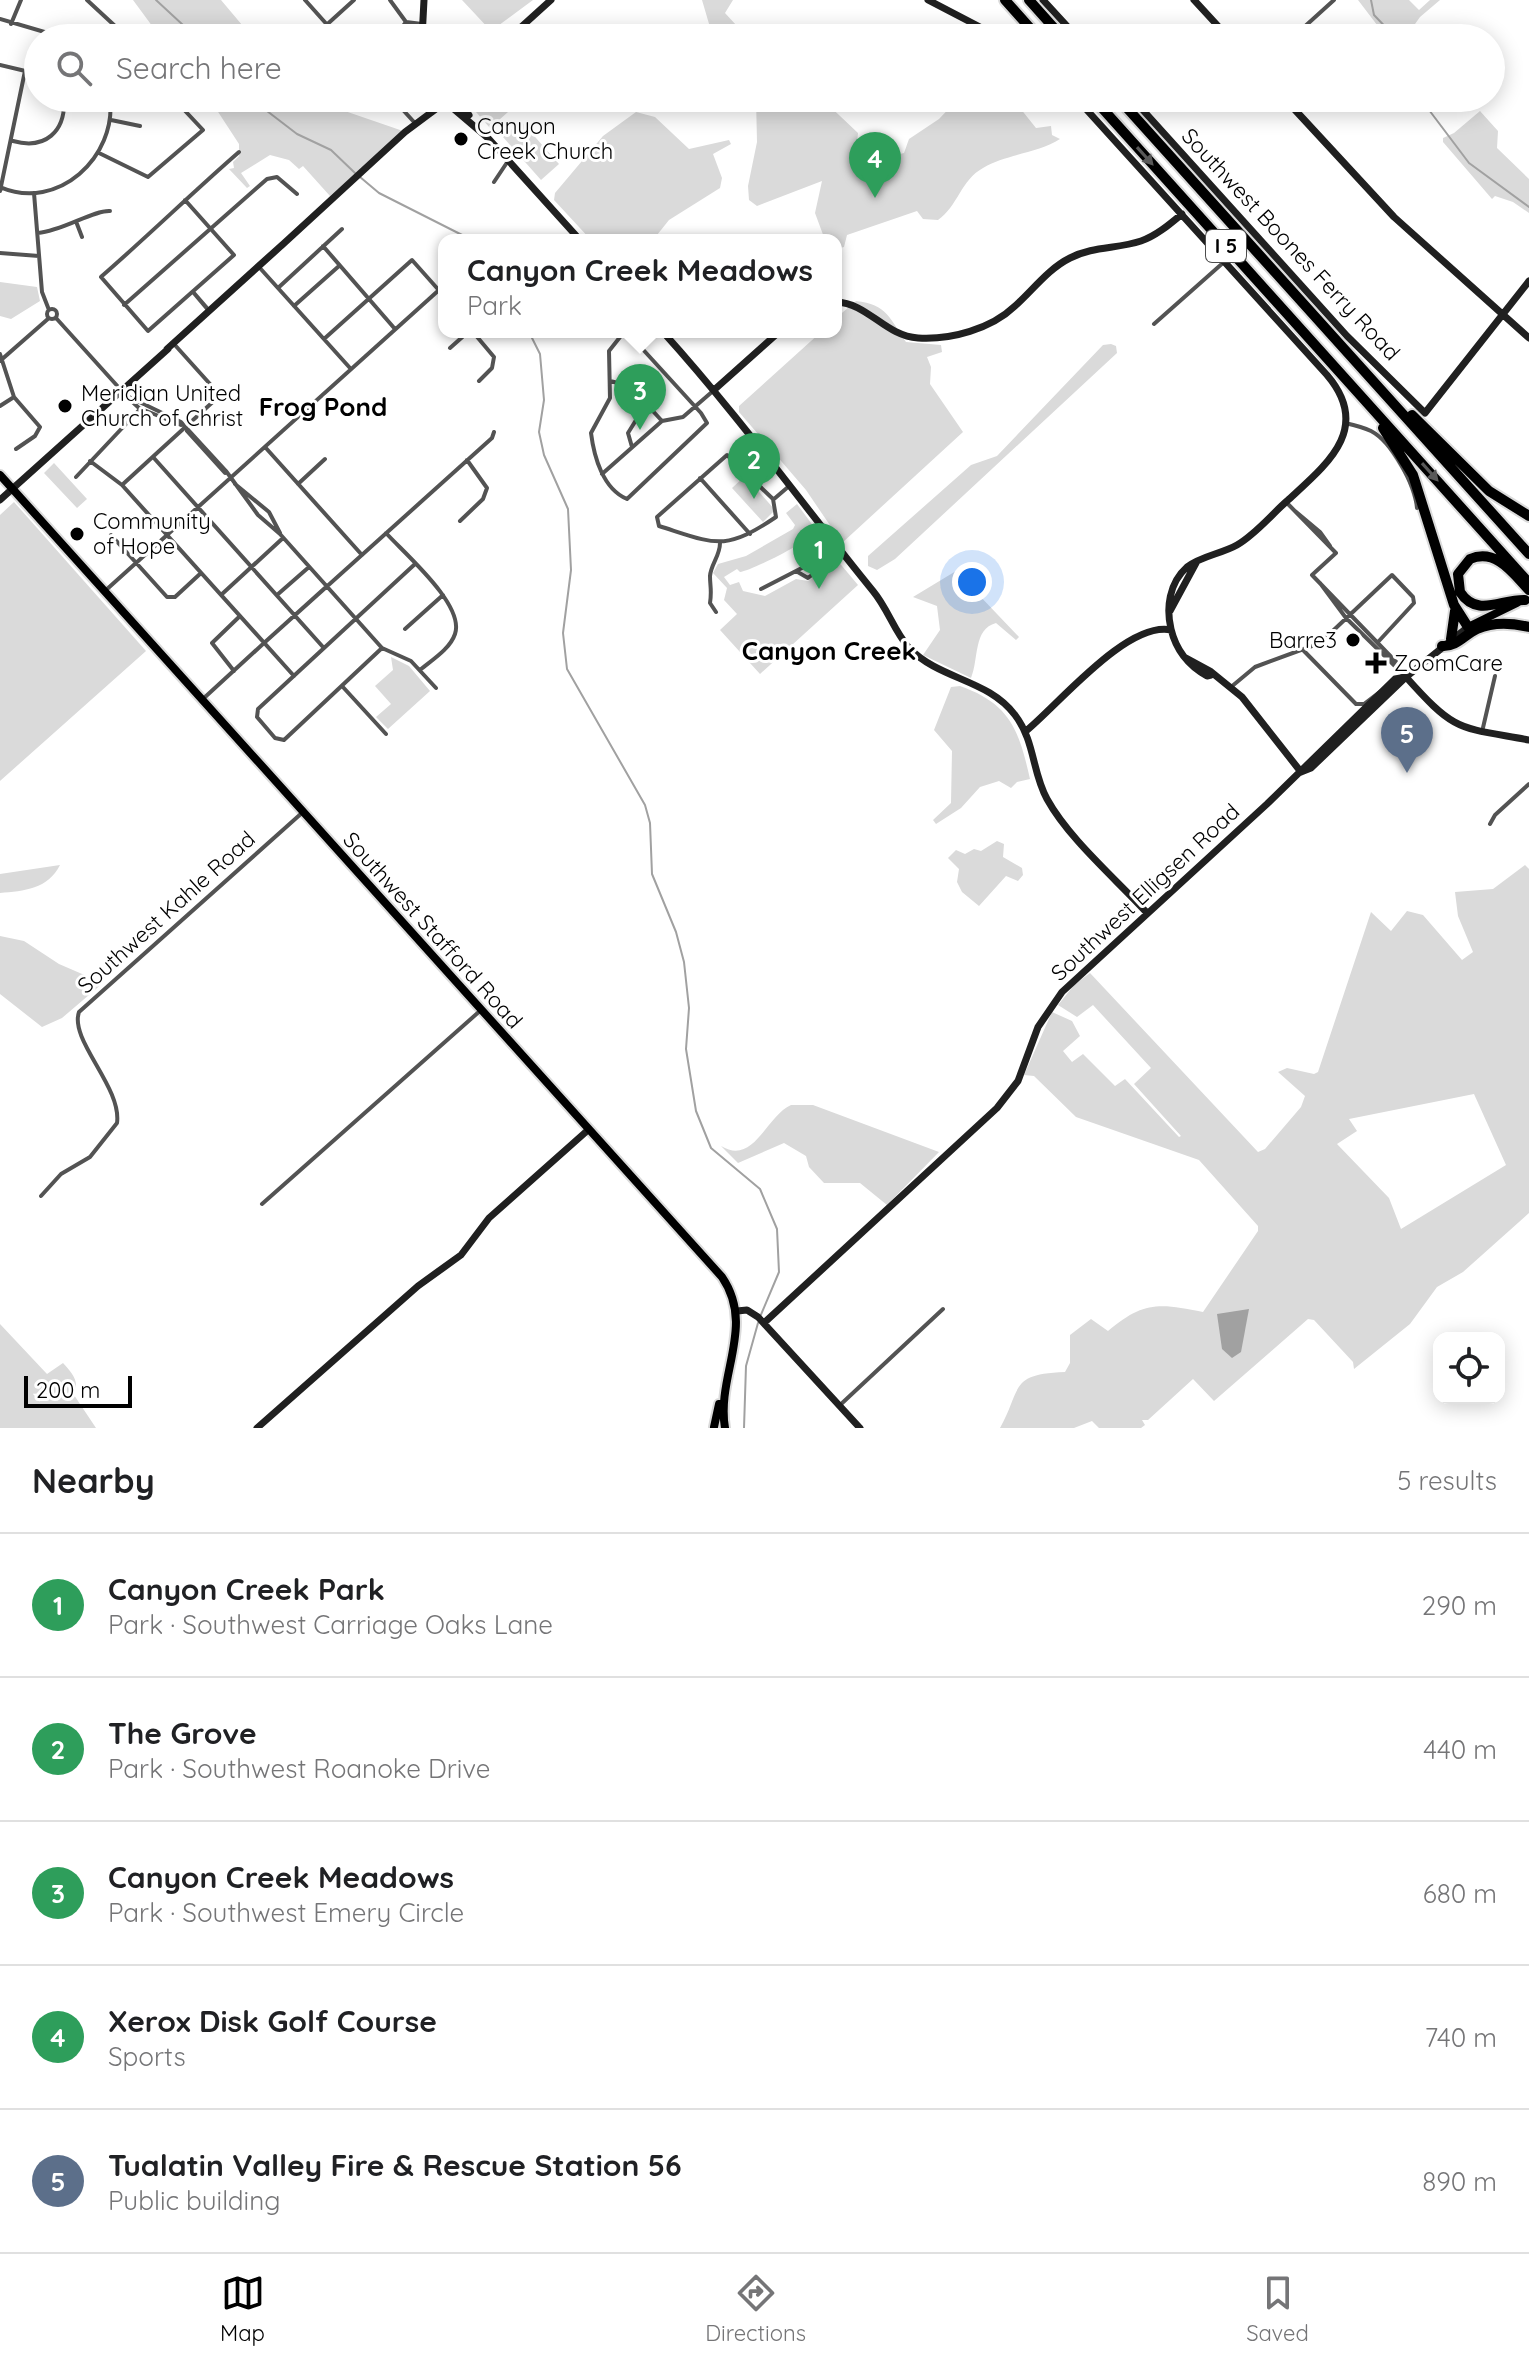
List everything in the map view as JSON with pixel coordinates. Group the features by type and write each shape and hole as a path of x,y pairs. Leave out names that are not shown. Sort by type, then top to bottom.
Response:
{"highway":[{"path":"1005,0 1026,24"},
{"path":"1029,0 1050,24"},
{"name":"I 5","path":"1106,112 1529,583"},
{"name":"I 5","path":"1131,112 1529,554"},
{"name":"I 5","path":"1350,355 1475,479 1529,516"},
{"name":"I 5","path":"1359,394 1413,475 1454,605 1455,627 1447,642"},
{"path":"1488,556 1503,564 1528,596 1493,606 1473,604 1460,592 1458,574 1470,559 1488,556"},
{"name":"I 5","path":"1454,605 1468,627"},
{"path":"1447,642 1451,647 1484,626 1529,627"}],"main road":[{"path":"422,24 424,0"},
{"path":"524,24 551,0"},
{"path":"928,0 974,24"},
{"path":"1043,0 1065,24"},
{"path":"1194,0 1216,24"},
{"path":"0,502 124,393 208,310 258,268 412,125 431,112"},
{"path":"461,112 575,234"},
{"path":"1089,112 1334,383 1342,399 1345,423 1334,457 1241,542 1189,565 1175,584 1169,600 1171,630 1186,658 1195,669 1231,687 1301,772"},
{"name":"Southwest Boones Ferry Road","path":"1145,112 1347,336 1425,413 1504,313"},
{"path":"1297,112 1394,217 1529,338"},
{"path":"842,303 852,304 887,329 905,336 933,338 958,334 1002,317 1067,260 1097,248 1141,241 1182,214"},
{"path":"1504,313 1529,281"},
{"path":"668,338 714,390 877,596 899,635 914,652 936,669 997,696 1026,731 1041,785 1052,808 1147,913"},
{"path":"714,390 772,338"},
{"name":"Southwest Stafford Road","path":"0,475 718,1272 731,1292 737,1311 736,1341 724,1397 724,1425"},
{"name":"Southwest Elligsen Road","path":"1301,772 1311,768 1447,642 1468,627 1528,596"},
{"path":"1026,731 1113,652 1157,629 1171,630"},
{"path":"1406,677 1450,723 1529,740"},
{"name":"Southwest Elligsen Road","path":"764,1323 997,1108 1018,1081 1038,1027 1054,1002 1301,772 1395,679 1406,677"},
{"path":"257,1428 418,1286 461,1255 489,1218 588,1130"},
{"path":"737,1311 752,1312 764,1323 860,1428"},
{"path":"714,1427 724,1397"}],"street":[{"path":"11,24 21,0"},
{"path":"87,0 113,24"},
{"path":"305,0 326,24"},
{"path":"328,24 354,0"},
{"path":"390,0 406,22 422,24"},
{"path":"1307,24 1334,0"},
{"path":"0,19 24,27"},
{"path":"0,65 24,71"},
{"path":"24,77 13,141 0,189 34,193 72,181 99,153 111,120 111,112"},
{"path":"13,141 34,144 53,136 62,121 63,112"},
{"path":"99,153 137,175 148,177 155,174 203,130 186,112"},
{"path":"402,112 412,125"},
{"path":"111,120 140,126"},
{"path":"185,200 234,255 148,331 101,278 185,200 239,152"},
{"path":"494,182 508,161"},
{"path":"124,305 270,177 279,178 297,194"},
{"path":"34,193 42,292 49,318"},
{"path":"38,233 77,224 100,211 110,211"},
{"path":"77,224 82,237"},
{"path":"278,288 342,229"},
{"path":"323,246 395,329"},
{"path":"0,253 39,256"},
{"path":"324,339 412,260 438,289"},
{"path":"1154,324 1225,261"},
{"path":"294,306 339,266"},
{"path":"258,268 350,368"},
{"path":"105,592 228,476 265,447 438,291"},
{"path":"193,292 208,310"},
{"path":"49,310 57,311 56,318"},
{"path":"16,449 40,429 14,397 1,358 49,318 56,318 141,408 185,428"},
{"path":"450,348 463,338"},
{"path":"477,338 492,353 494,362 479,381"},
{"path":"621,338 609,351 609,404 591,433 602,474 619,495 630,498 705,427 706,420 632,338"},
{"path":"122,485 216,397 210,384 171,346"},
{"path":"610,381 627,383 662,421"},
{"path":"602,474 662,421 680,419 714,390"},
{"path":"124,393 167,413 185,428 258,515 282,536 382,648 411,661 436,688"},
{"path":"0,406 14,397"},
{"path":"632,447 628,433 646,404"},
{"path":"76,477 141,408"},
{"path":"1345,423 1370,430 1383,441 1405,475 1417,508"},
{"path":"202,700 492,438 494,432"},
{"path":"265,447 362,555"},
{"path":"741,467 760,449"},
{"path":"727,455 773,499 776,517 750,534 720,543 656,523 657,517 700,478 727,455"},
{"path":"153,457 323,647"},
{"path":"298,484 325,459"},
{"path":"460,521 483,499 487,488 467,460"},
{"path":"90,461 122,485 294,676"},
{"path":"700,478 750,534"},
{"path":"235,484 269,512 282,536"},
{"path":"773,499 790,485"},
{"path":"1286,502 1336,553 1312,575 1406,677"},
{"path":"386,533 443,595 454,612 456,630 446,647 420,670"},
{"path":"111,535 169,598 201,573"},
{"path":"221,595 282,536"},
{"path":"716,612 710,603 713,591 710,576 720,543"},
{"path":"796,571 802,578 808,578 840,553"},
{"path":"761,589 829,554"},
{"path":"382,648 281,740 256,714 323,647 415,564"},
{"path":"277,595 309,567"},
{"path":"1231,687 1255,667 1320,643 1392,575 1413,597 1414,603 1378,642"},
{"path":"405,629 443,595"},
{"path":"234,671 209,642 240,616"},
{"path":"1348,616 1378,642 1406,677"},
{"path":"1304,651 1361,705 1384,690"},
{"path":"1482,732 1495,676"},
{"path":"342,686 386,734"},
{"path":"1490,824 1529,784"},
{"name":"Southwest Kahle Road","path":"41,1196 61,1174 90,1157 117,1123 117,1103 77,1023 79,1012 303,812"},
{"path":"262,1204 481,1010"},
{"path":"839,1406 943,1309"},
{"path":"714,1427 724,1425"}],"shaded area":[{"path":"133,0 221,0 241,24 151,24"},
{"path":"462,0 533,0 500,24 484,24"},
{"path":"702,0 733,0 725,13 735,24 709,24"},
{"path":"1358,0 1409,0 1419,10 1430,0 1440,0 1415,24 1376,24"},
{"path":"218,112 348,112 403,131 330,196 303,166 299,169 289,160 270,155 241,173 250,186 247,188 229,169 234,168 233,162 239,156 239,144"},
{"path":"476,112 508,112 490,128"},
{"path":"636,112 655,117 689,149 729,140 731,144 713,154 722,178 720,188 669,220 658,234 585,234 554,200 555,193 603,136"},
{"path":"756,112 836,112 858,133 856,151 880,159 904,153 909,139 946,112 1023,112 1036,128 1051,126 1052,135 1060,139 983,168 970,179 938,220 923,219 917,211 847,235 842,248 842,234 823,234 815,213 822,181 757,206 749,200 748,186 757,142"},
{"path":"1481,112 1498,131 1497,148 1529,179 1529,213 1513,202 1495,196 1492,199 1443,142 1443,138"},
{"path":"521,121 559,164 541,180 503,137"},
{"path":"0,282 37,287 40,301 11,319 0,316"},
{"path":"856,301 875,305 891,320 906,342 941,345 942,352 927,357 931,367 930,384 963,432 842,543 806,490 739,412 739,406 814,338 842,338 842,313"},
{"path":"1103,345 1116,346 1117,353 895,559 877,570 868,566 868,556 971,465 997,456"},
{"path":"54,463 87,499 77,508 44,473"},
{"path":"745,476 775,510 763,522 732,488"},
{"path":"14,502 146,651 0,781 0,515"},
{"path":"797,504 817,531 767,561 740,572 737,569 724,577 730,585 739,582 743,591 765,596 796,579 808,581 837,560 858,585 760,674 720,630 737,614 724,600 727,588 713,573 718,564 746,556 793,529 795,525 786,513"},
{"path":"956,571 1019,637 1016,640 996,623 989,626 980,638 971,678 923,655 940,630 937,606 913,597"},
{"path":"391,657 409,666 430,691 388,729 376,717 391,704 375,686 393,670"},
{"path":"960,686 991,701 1010,721 1022,747 1030,779 1017,782 1011,788 999,781 980,787 961,808 936,824 933,820 951,803 952,751 934,730 951,687"},
{"path":"997,841 1004,844 1003,857 1022,868 1023,875 1018,881 1006,876 979,906 962,892 957,882 959,869 948,858 956,850 965,854 974,849 981,851"},
{"path":"60,865 42,884 26,890 0,893 0,874"},
{"path":"1525,865 1529,869 1529,1213 1463,1272 1437,1287 1410,1324 1354,1369 1353,1362 1314,1320 1308,1319 1214,1401 1193,1379 1148,1420 1142,1420 1145,1425 1141,1428 1099,1428 1092,1421 1074,1428 1000,1428 1015,1393 1026,1380 1047,1373 1065,1372 1070,1363 1070,1335 1091,1319 1108,1331 1132,1314 1152,1307 1203,1312 1258,1231 1258,1226 1199,1160 1076,1117 1034,1076 1024,1075 1052,1012 1072,1021 1080,1036 1063,1051 1072,1062 1083,1054 1115,1086 1125,1079 1181,1136 1134,1084 1151,1068 1093,1005 1077,1017 1058,1005 1075,984 1090,973 1258,1152 1265,1149 1301,1107 1305,1096 1278,1072 1287,1068 1314,1074 1318,1072 1371,912 1391,931 1407,911 1423,915 1462,960 1473,952 1458,916 1455,892 1493,889","holes":["1474,1094 1506,1165 1401,1229 1389,1198 1337,1144 1357,1131 1349,1119"]},
{"path":"0,936 24,941 59,964 103,983 62,1018 42,1027 0,994"},
{"path":"791,1105 813,1105 939,1152 887,1205 860,1183 824,1183 809,1167 806,1156 784,1143 738,1163 721,1146 742,1150 751,1145"},
{"path":"1249,1309 1241,1352 1232,1358 1222,1349 1217,1314"},
{"path":"0,1324 47,1374 63,1363 76,1381 74,1395 96,1428 0,1428"}],"waterway":[{"path":"156,0 182,24"},
{"path":"1371,0 1374,15 1383,24"},
{"path":"268,112 297,134 331,150 355,173"},
{"path":"1431,112 1469,163 1529,207"},
{"path":"360,177 379,193 460,234"},
{"path":"532,338 540,354 544,400 539,432 544,455 568,509 571,570 563,633 567,669 645,805 650,823 652,874 676,932 684,962 689,1008 686,1049 696,1111 711,1148 760,1189 777,1229 779,1272 760,1317"},
{"path":"744,1428 746,1366 758,1323"}],"place":[{"name":"Canyon Creek Church","path":"461,139"},
{"name":"Xerox Disk Golf Course","path":"875,198"},
{"name":"Meridian United Church of Christ","path":"65,406"},
{"name":"Canyon Creek Meadows","path":"640,430"},
{"name":"The Grove","path":"754,499"},
{"name":"Community of Hope","path":"77,534"},
{"name":"Canyon Creek Park","path":"819,589"},
{"name":"Barre3","path":"1353,640"},
{"name":"ZoomCare","path":"1376,663"},
{"name":"Tualatin Valley Fire & Rescue Station 56","path":"1407,773"}],"district":[{"name":"Frog Pond","path":"323,407"},
{"name":"Canyon Creek","path":"829,651"}]}
